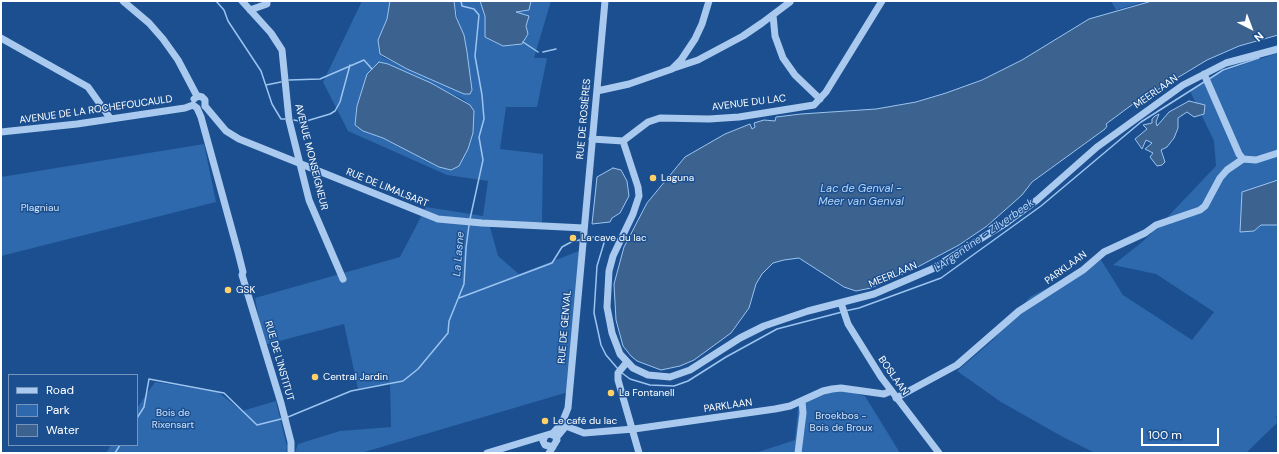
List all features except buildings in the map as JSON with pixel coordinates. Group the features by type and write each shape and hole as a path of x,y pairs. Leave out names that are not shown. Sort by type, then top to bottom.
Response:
{"street":[{"path":"123,1 149,23 164,39 178,60 196,96 193,101 195,106"},
{"name":"AVENUE MONSEIGNEUR","path":"242,1 275,39 282,50 288,114 314,214 344,279"},
{"path":"250,10 255,6 267,4 267,1"},
{"name":"RUE DE ROSIÈRES","path":"583,239 605,1"},
{"path":"672,69 681,60 695,39 702,24 709,1"},
{"path":"597,91 629,84 698,60 719,49 774,15 783,4 789,1 794,1"},
{"path":"774,15 775,36 784,58 795,75 820,99 882,1"},
{"path":"1,38 88,87 110,118"},
{"name":"MEERLAAN","path":"623,141 638,187 639,196 633,214 613,256 607,291 607,307 612,333 623,367 633,368 648,375 658,377 680,374 764,326 808,311 843,310 874,294 904,282 967,249 1037,200 1097,147 1168,95 1206,77 1226,63 1278,49"},
{"path":"1206,77 1239,154 1243,159 1256,160 1278,153"},
{"name":"RUE DE LIMALSART","path":"196,96 204,98 205,106 226,131 235,138 431,216 465,222 584,228"},
{"name":"AVENUE DU LAC","path":"623,141 648,122 660,118 709,119 739,117 814,105 820,99"},
{"name":"AVENUE DE LA ROCHEFOUCAULD","path":"1,132 77,124 195,106 205,106"},
{"name":"RUE DE L'INSTITUT","path":"195,106 238,252 243,272 242,275 275,382 291,442 291,453"},
{"path":"592,139 623,141"},
{"name":"PARKLAAN","path":"896,398 957,365 1019,311 1083,270 1104,252 1145,233 1156,225 1200,210 1205,206 1220,178 1231,166 1243,159"},
{"name":"RUE DE GENVAL","path":"566,426 583,239"},
{"name":"BOSLAAN","path":"843,310 859,343 890,391 939,453"},
{"path":"623,367 618,380 634,429 639,453"},
{"name":"PARKLAAN","path":"566,426 584,433 634,429 775,409 802,401 823,391 836,388 884,394 890,391"},
{"path":"798,453 803,413 802,401"},
{"path":"549,444 566,416"},
{"path":"549,444 566,426"},
{"path":"487,453 528,441 549,444"}],"green space":[{"path":"362,1 390,1 387,19 382,29 380,54 382,57 464,94 470,94 472,90 454,1 480,1 485,16 485,37 503,46 517,45 523,42 527,36 527,21 521,15 517,14 517,11 527,11 531,1 551,1 534,58 547,58 537,107 506,107 500,149 543,154 542,222 490,227 498,256 519,274 579,251 572,391 361,453 295,453 298,444 340,431 391,427 390,383 358,389 344,324 264,345 255,298 400,257 426,207 483,216 488,181 447,175 348,131 323,82","holes":["379,62 388,64 463,99 474,111 439,167 383,138 363,131 355,125 357,106 362,91"]},
{"path":"1111,1 1146,1 1116,10"},
{"path":"1278,53 1278,180 1268,184 1254,231 1261,225 1278,225 1278,415 1276,417 1278,422 1246,453 1095,453 1001,402 957,371 993,340 1030,297 1101,260 1123,295 1192,340 1214,312 1156,274 1113,265 1157,228 1216,166 1214,141 1190,91 1218,73"},
{"name":"Plagniau","path":"204,144 216,202 1,256 1,177"},
{"name":"Bois de Rixensart","path":"155,382 218,392 242,411 276,401 287,447 286,453 106,453 110,446 138,446 138,407"},
{"name":"Broekbos - Bois de Broux","path":"842,390 865,396 900,453 755,453 795,440 799,398"}],"water":[{"path":"390,1 454,1 456,17 464,35 467,52 472,90 470,94 464,94 407,69 380,54 378,40 387,19"},
{"path":"480,1 531,1 529,10 516,12 529,16 526,26 528,34 522,44 503,46 485,37 485,16"},
{"name":"Lac de Genval - Meer van Genval","path":"1152,1 1278,1 1278,35 1239,46 1207,60 1137,101 1106,124 1107,126 1105,129 1032,182 1022,195 987,226 959,245 910,271 908,268 904,270 905,273 871,288 856,291 844,287 799,258 784,260 773,263 762,274 756,284 749,308 731,333 694,360 680,366 661,370 637,361 623,346 616,320 614,284 624,247 647,203 685,157 725,134 750,124 752,129 755,127 754,123 764,120 775,121 776,117 876,109 916,102 946,93 982,80 1022,60 1089,19"},
{"path":"379,62 388,64 431,83 470,105 474,111 473,133 468,149 459,166 451,170 439,167 383,138 363,131 355,125 357,106 367,74"},
{"path":"1189,101 1205,105 1204,114 1194,117 1187,112 1178,118 1178,128 1174,138 1167,147 1161,150 1165,162 1162,165 1157,166 1150,157 1153,153 1145,149 1152,143 1146,140 1142,149 1135,139 1147,129 1143,125 1152,123 1152,119 1155,116 1159,114 1156,122 1157,126 1169,112"},
{"path":"613,168 621,170 627,181 629,196 620,213 612,218 610,222 592,224 597,177"},
{"path":"1278,180 1278,225 1261,225 1254,231 1240,232 1242,192"}],"waterway":[{"path":"216,1 224,10 228,21 261,71 272,104 281,119 285,119"},
{"name":"La Lasne","path":"461,1 462,6 474,9 479,15 475,56 482,95 484,119 479,137 483,160 470,219"},
{"path":"523,42 538,52"},
{"path":"543,52 556,49"},
{"name":"L'Argentine - Zilverbeek","path":"1209,79 1223,70 1259,58"},
{"path":"289,80 320,79 364,60 372,69"},
{"path":"294,120 303,122 330,114 335,111 340,102 350,65"},
{"path":"266,85 281,82"},
{"name":"L'Argentine - Zilverbeek","path":"845,311 859,308 941,278 1041,206 1141,122 1204,82"},
{"name":"La Lasne","path":"288,417 351,391 403,381 418,369 448,333 449,321 464,284 469,225"},
{"name":"L'Argentine - Zilverbeek","path":"587,238 599,236 603,238 604,243 597,266 594,313 601,345 606,355 618,369"},
{"name":"L'Argentine - Zilverbeek","path":"459,298 552,263 562,247 573,241 580,240"},
{"name":"L'Argentine - Zilverbeek","path":"622,373 630,379 650,385 674,386 688,381 726,357 777,329 842,312"},
{"name":"La Lasne","path":"138,416 144,407 149,379 224,393 257,425 281,419"},
{"name":"La Lasne","path":"115,453 119,446"}],"place":[{"name":"Laguna","path":"653,178"},
{"name":"La cave du lac","path":"573,238"},
{"name":"GSK","path":"228,290"},
{"name":"Central Jardin","path":"315,377"},
{"name":"La Fontanell","path":"611,393"},
{"name":"Le café du lac","path":"545,421"}]}
